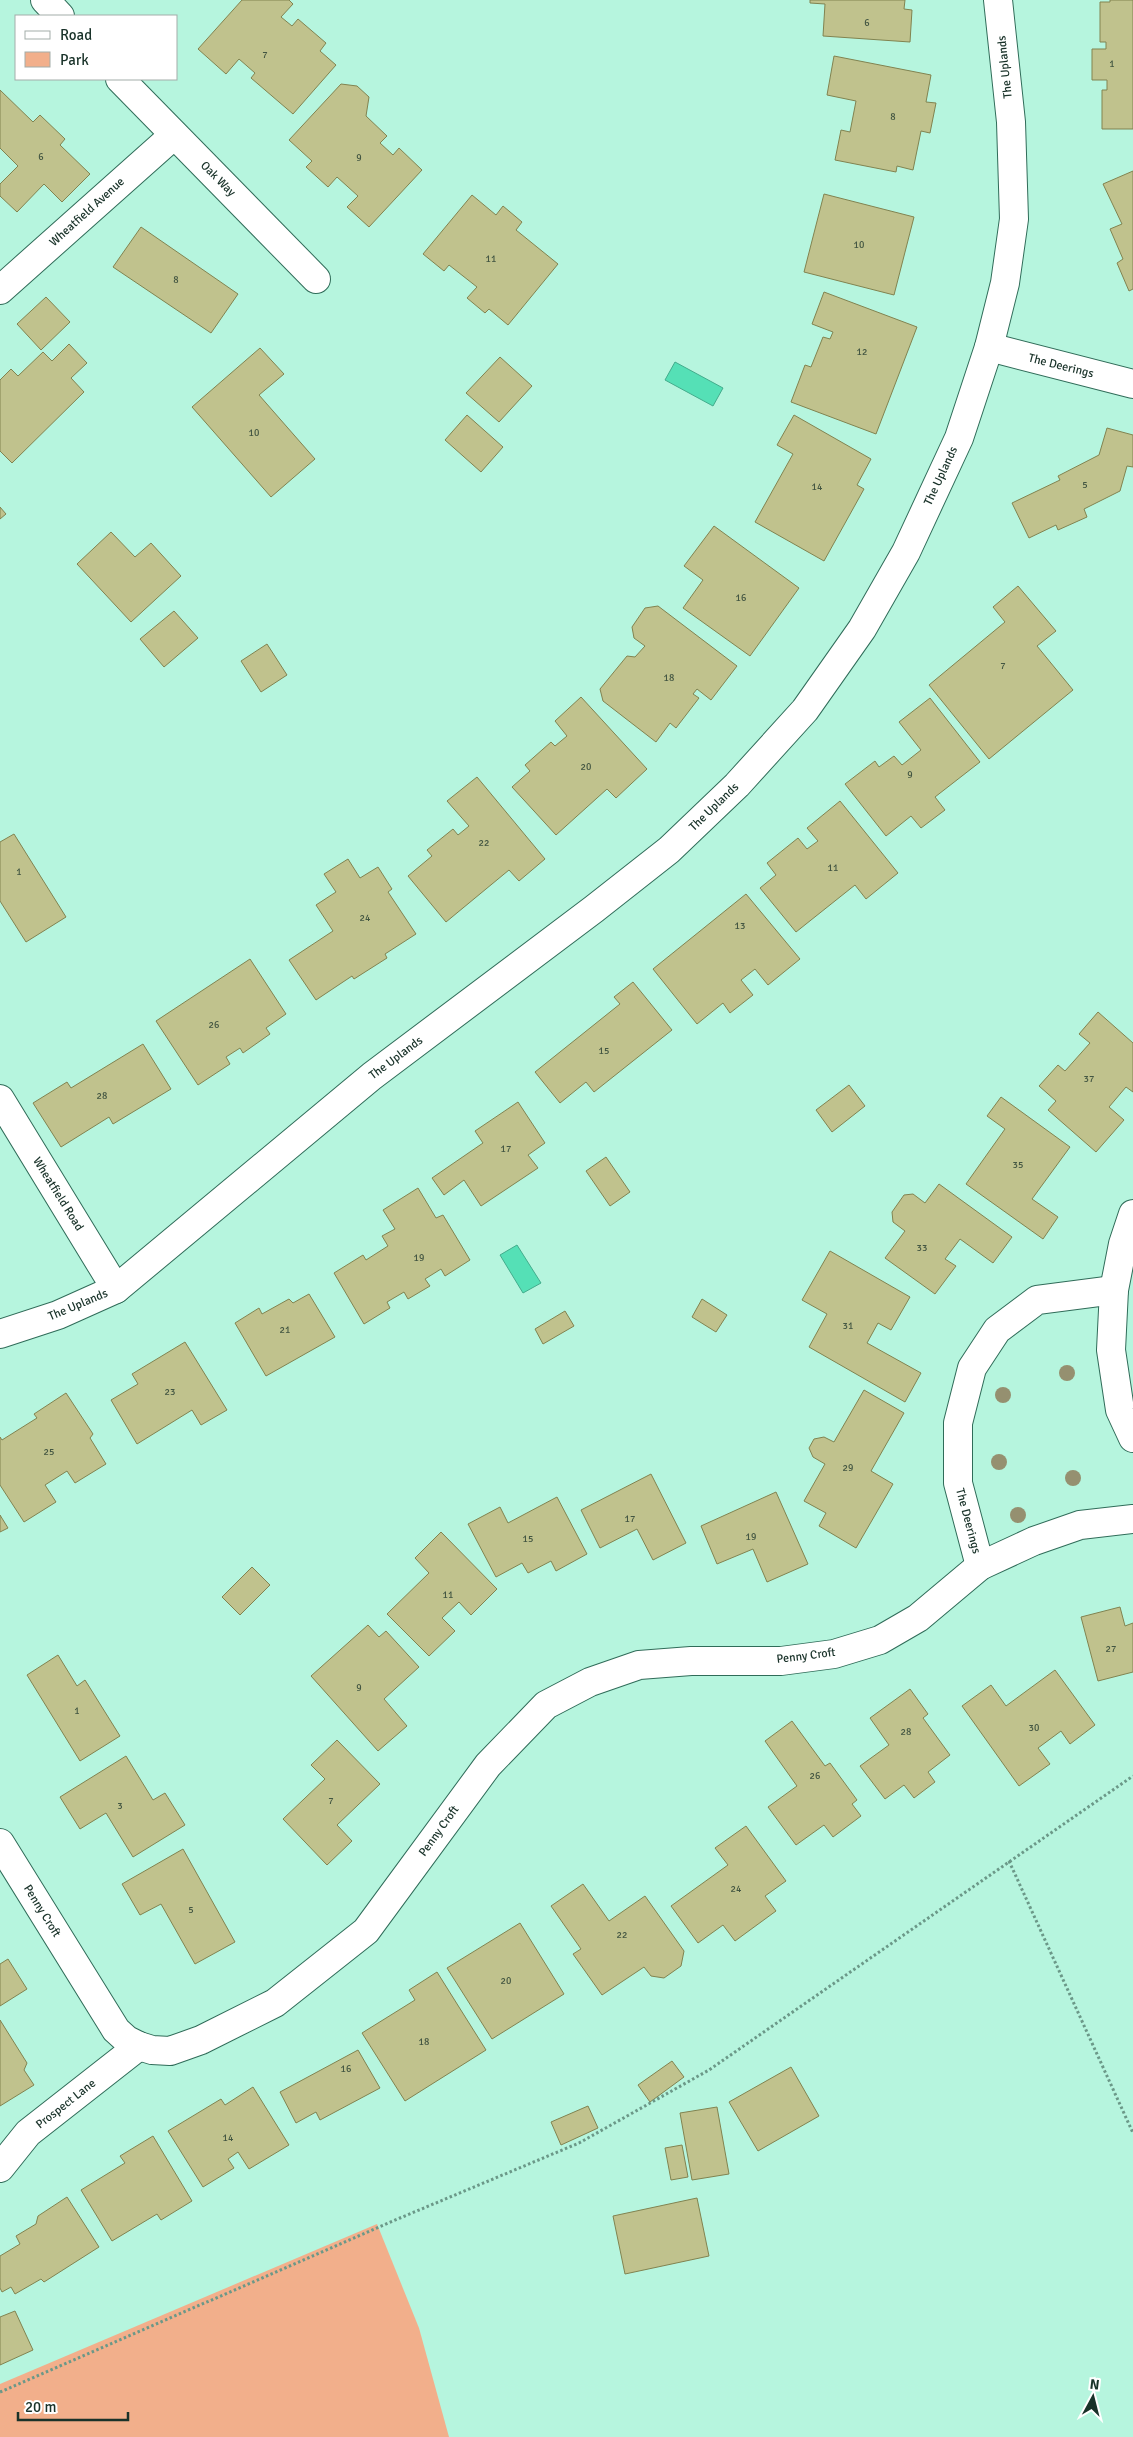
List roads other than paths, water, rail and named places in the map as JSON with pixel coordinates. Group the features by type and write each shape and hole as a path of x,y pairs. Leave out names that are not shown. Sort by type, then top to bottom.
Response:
{"street":[{"path":"45,0 59,15"},
{"name":"The Uplands","path":"0,1334 58,1315 116,1289 372,1076 594,909 668,850 737,785 805,710 862,629 906,552 959,438 989,347 1005,283 1014,219 1011,122 998,0"},
{"name":"Oak Way","path":"121,80 316,279"},
{"name":"Wheatfield Avenue","path":"0,290 174,135"},
{"name":"The Deerings","path":"989,347 1133,384"},
{"name":"Wheatfield Road","path":"0,1100 116,1289"},
{"path":"1133,1214 1123,1244 1114,1290 1111,1350 1120,1410 1133,1438"},
{"name":"The Deerings","path":"1114,1290 1037,1300 997,1330 972,1368 958,1423 958,1483 980,1566 1034,1541 1080,1525 1133,1519"},
{"name":"Penny Croft","path":"0,1842 116,2030 127,2040 139,2046 152,2050 170,2051 201,2040 267,2007 366,1931 488,1765 546,1705 590,1682 639,1665 691,1661 781,1661 834,1654 880,1640 918,1618 980,1566"},
{"name":"Prospect Lane","path":"0,2168 28,2133 139,2046"}]}
